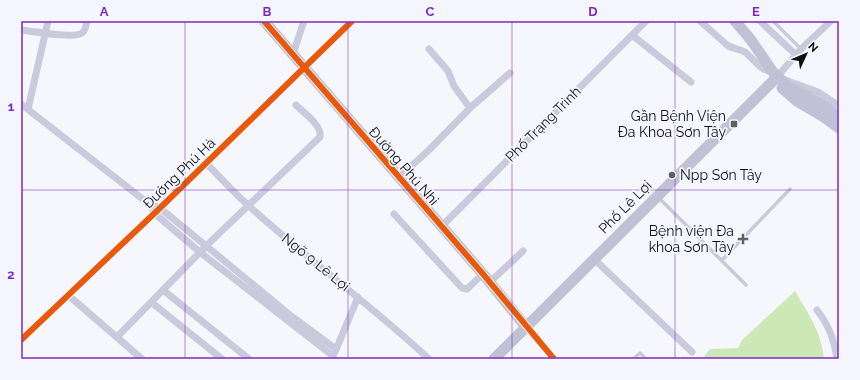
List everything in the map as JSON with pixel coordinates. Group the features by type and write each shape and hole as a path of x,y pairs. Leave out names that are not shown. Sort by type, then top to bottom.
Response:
{"main road":[{"name":"Đường Phú Nhi","path":"264,21 398,178 486,278 526,327"},
{"path":"735,21 751,40 774,77 797,101 839,128"},
{"path":"774,77 788,87 823,105 839,118"},
{"name":"Phố Lê Lợi","path":"494,359 774,77"}],"street":[{"path":"28,109 48,21"},
{"path":"21,30 76,35 82,32 86,27 87,21"},
{"path":"292,54 304,21"},
{"name":"Đường Phú Hà","path":"21,340 154,214 352,21"},
{"name":"Phố Trạng Trình","path":"441,227 646,21"},
{"path":"700,21 727,46 742,50 774,77 818,92 839,106"},
{"path":"760,21 796,55"},
{"path":"774,77 831,21"},
{"path":"632,35 691,82"},
{"path":"429,49 448,71 454,86 470,108"},
{"path":"398,178 429,150 470,108 510,73"},
{"path":"21,104 149,204 160,208 290,315 333,354"},
{"path":"117,337 206,246 320,137 321,132 318,127 296,105"},
{"name":"Ngõ 9 Lê Lợi","path":"206,163 249,206 358,297 429,359"},
{"path":"149,204 154,214 200,253 333,354"},
{"path":"394,214 462,288 467,289 486,278 523,251"},
{"path":"594,259 692,352"},
{"path":"163,290 248,359"},
{"path":"68,295 142,359"},
{"path":"333,354 358,297"},
{"path":"151,302 222,359"},
{"path":"817,310 827,323 835,347 837,359"},
{"path":"526,327 554,359"}],"lane":[{"path":"773,21 801,49"},
{"path":"722,260 790,188"},
{"path":"657,196 746,285"},
{"path":"633,359 640,353 646,359"}],"shaded area":[{"path":"795,291 817,332 823,350 824,359 702,359 710,349 738,348 742,340"}],"cycle path":[{"path":"264,21 483,274 554,359"},
{"path":"21,340 160,208 352,21"}],"place":[{"name":"Gần Bệnh Viện Đa Khoa Sơn Tây","path":"734,124"},
{"name":"Npp Sơn Tây","path":"672,175"},
{"name":"Bệnh viện Đa khoa Sơn Tây","path":"743,239"}]}
